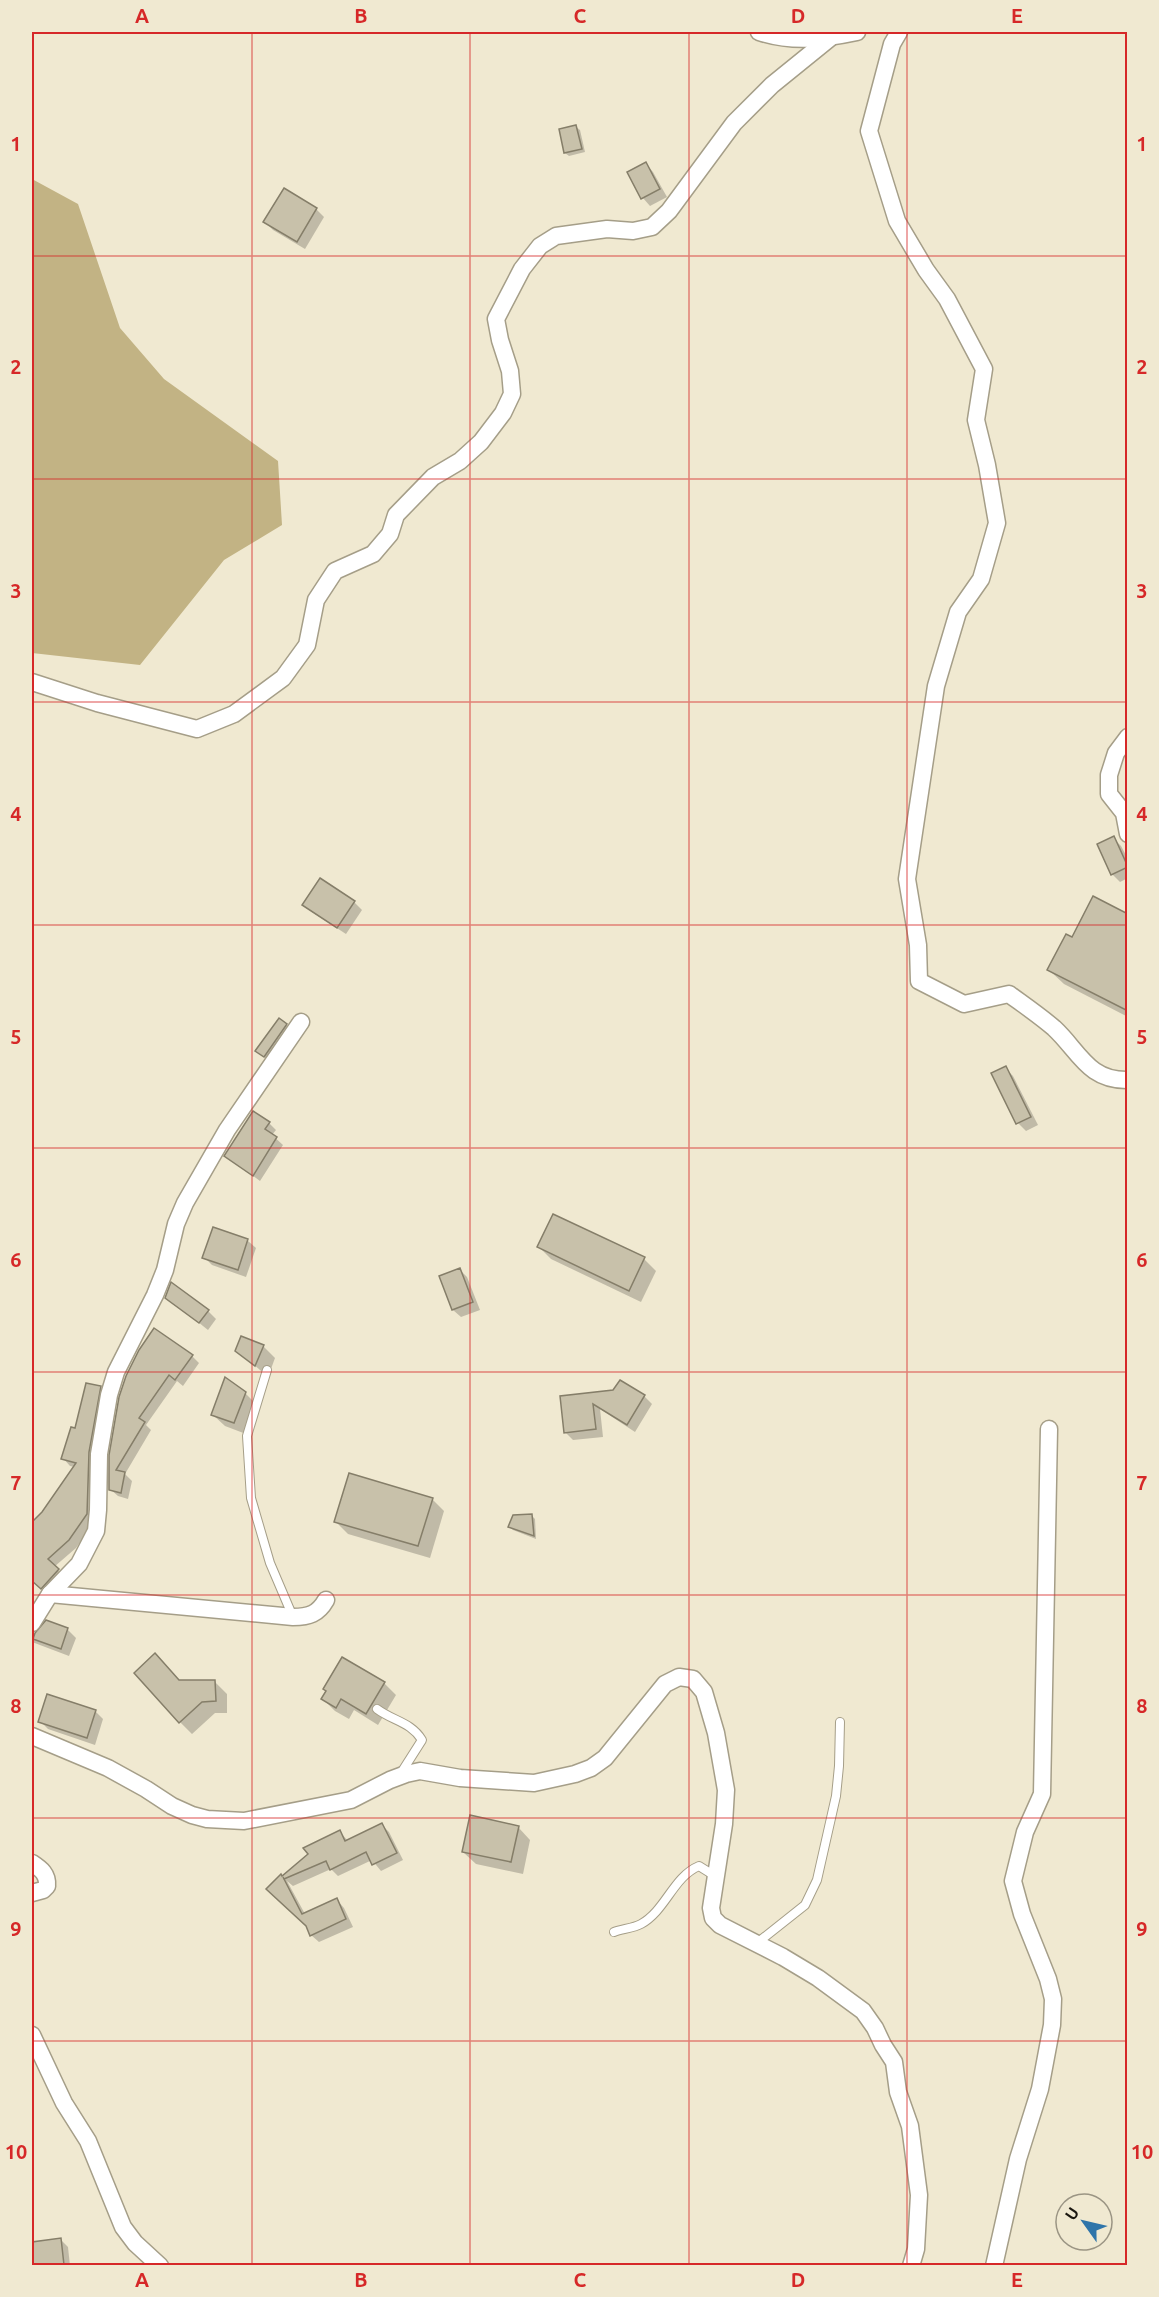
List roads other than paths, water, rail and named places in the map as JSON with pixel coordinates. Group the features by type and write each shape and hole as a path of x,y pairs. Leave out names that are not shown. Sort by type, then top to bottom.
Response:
{"street":[{"path":"759,32 795,40 830,38 857,32"},
{"path":"899,32 892,44 869,131 897,221 926,270 947,299 984,369 976,420 997,523 981,579 958,612 936,686 907,879 918,945 920,981 964,1004 1009,994 1055,1029 1083,1061 1097,1073 1112,1079 1128,1080"},
{"path":"32,682 97,703 197,729 234,714 283,678 307,645 316,600 335,571 373,554 390,534 396,515 433,477 460,461 480,442 503,413 512,394 510,371 496,319 522,269 540,246 556,236 607,229 633,231 652,227 669,211 734,123 772,85 830,38"},
{"path":"1128,737 1116,753 1109,775 1109,794 1124,813 1128,834"},
{"path":"32,1623 50,1594 79,1564 96,1531 99,1454 109,1395 116,1372 165,1270 176,1224 185,1203 227,1130 301,1022"},
{"path":"994,2265 1018,2159 1040,2089 1052,2025 1053,1999 1048,1979 1022,1914 1013,1881 1025,1832 1042,1794 1049,1429"},
{"path":"50,1594 293,1617 314,1614 326,1600"},
{"path":"32,1736 108,1768 172,1806 207,1819 244,1821 351,1800 399,1777 420,1771 460,1778 534,1783 575,1774 591,1768 605,1758 665,1684 679,1677 693,1679 704,1692 710,1712 726,1790 724,1824 711,1908 713,1918 720,1925 818,1978 862,2011 875,2028 894,2062 898,2092 910,2126 919,2195 916,2249 911,2265"},
{"path":"32,1863 41,1869 47,1878 47,1886 43,1890 32,1893"},
{"path":"32,2035 64,2103 88,2141 99,2164 123,2227 135,2243 160,2265"}],"lane":[{"path":"267,1370 247,1436 251,1498 270,1563 293,1617"},
{"path":"377,1709 417,1731 422,1740 399,1777"},
{"path":"757,1943 806,1905 817,1880 836,1796 840,1722"},
{"path":"614,1932 640,1924 653,1914 689,1870 699,1866 715,1876"}]}
